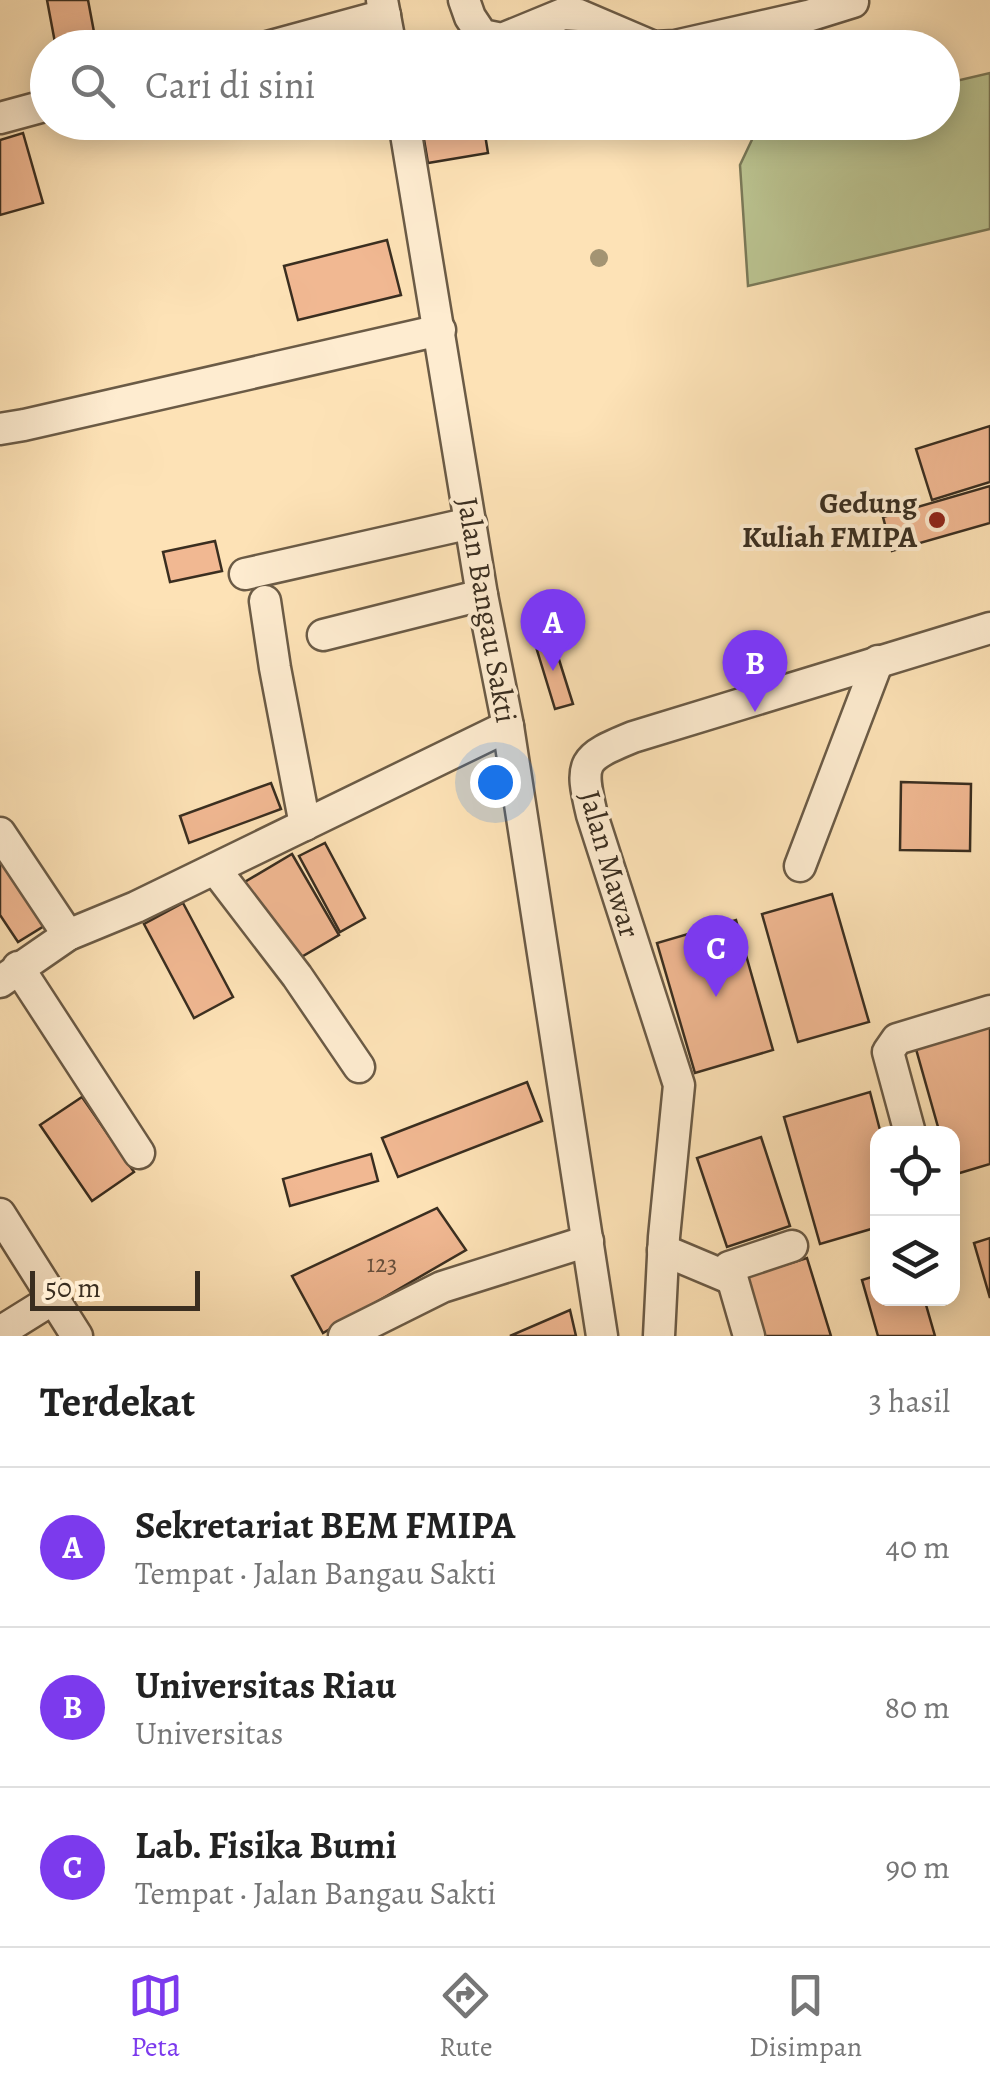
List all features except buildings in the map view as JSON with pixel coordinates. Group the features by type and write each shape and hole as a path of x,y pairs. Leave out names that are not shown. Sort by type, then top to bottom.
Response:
{"street":[{"path":"464,0 479,30"},
{"path":"746,30 860,1"},
{"path":"318,30 384,8"},
{"path":"525,30 563,14 579,15 615,30"},
{"path":"0,118 30,110"},
{"name":"Jalan Bangau Sakti","path":"407,140 482,596 508,726 602,1336"},
{"path":"0,428 440,330"},
{"path":"244,574 470,523"},
{"path":"322,634 482,596"},
{"path":"266,601 305,824"},
{"name":"Jalan Mawar","path":"663,1250 678,1085 592,815 584,781 588,762 598,752 633,736 990,628"},
{"path":"800,866 878,661"},
{"path":"139,1153 9,975 68,935 136,907 508,726"},
{"path":"0,833 68,935"},
{"path":"215,869 297,976 358,1067"},
{"path":"908,1126 888,1052 897,1039 990,1011"},
{"path":"0,1214 76,1336"},
{"path":"344,1336 442,1287 588,1241"},
{"path":"749,1336 729,1267 792,1246"},
{"path":"659,1336 663,1250 732,1279"},
{"path":"0,1332 53,1298"}],"green space":[{"path":"990,73 990,229 748,286 740,165 752,140 960,140 960,80"}],"place":[{"name":"Gedung Kuliah FMIPA","path":"937,520"},
{"name":"Sekretariat BEM FMIPA","path":"553,671"},
{"name":"Universitas Riau","path":"755,712"},
{"name":"Lab. Fisika Bumi","path":"716,997"}]}
